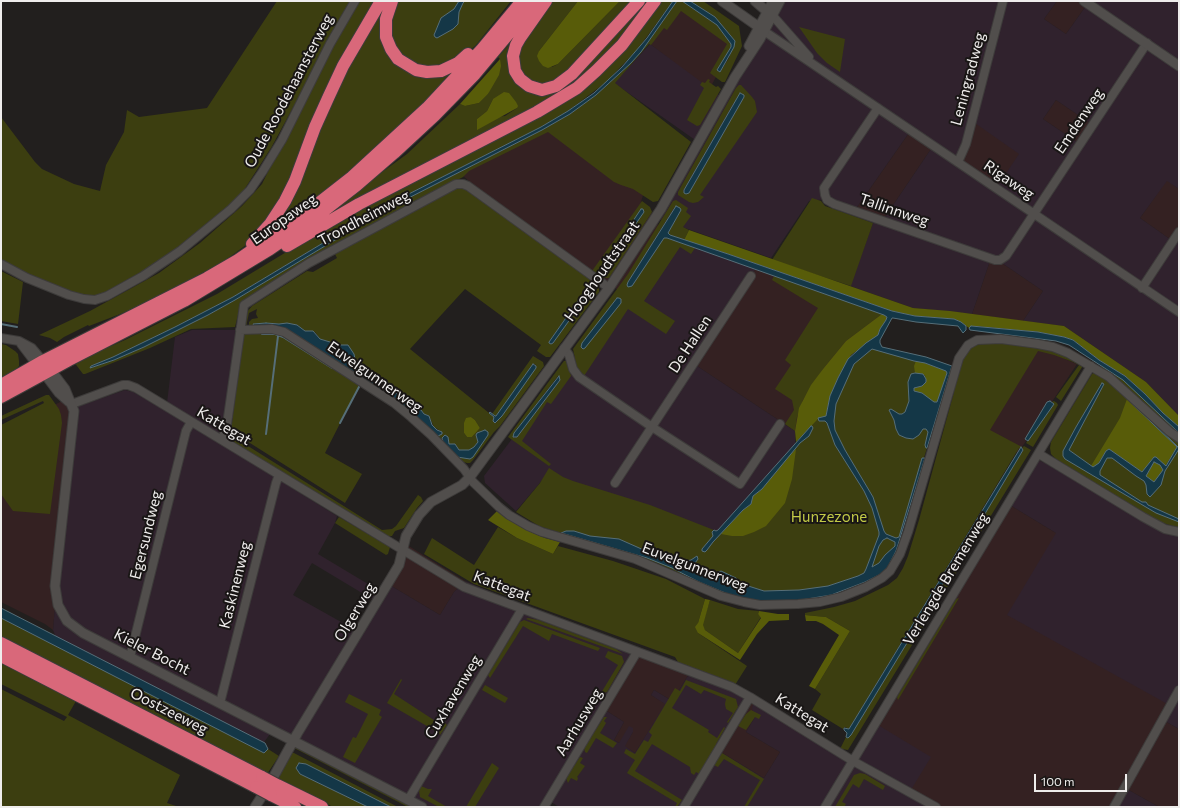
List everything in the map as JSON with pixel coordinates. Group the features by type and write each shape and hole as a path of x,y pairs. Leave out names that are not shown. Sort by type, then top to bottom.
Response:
{"highway":[{"path":"238,260 270,224 285,201 299,172 315,127 343,66 381,1"},
{"path":"392,1 385,25 386,37 391,49 398,59 416,70 427,72 441,71 458,63 519,5"},
{"name":"Europaweg","path":"1,385 158,315 225,277 270,249 312,220 357,185 435,115 475,74 536,1"},
{"path":"546,1 520,38 513,56 515,71 520,79 529,86 542,90 556,86 567,79 639,1"},
{"path":"225,277 261,261 359,204 537,112 576,88 596,72 622,45 655,1"},
{"name":"Europaweg","path":"1,397 44,367 238,260 306,213 352,177 427,108 482,49 519,5"},
{"name":"Oostzeeweg","path":"1,643 267,786 295,807"},
{"name":"Oostzeeweg","path":"1,656 267,786 322,807"}],"street":[{"name":"Oude Roodehaansterweg","path":"1,264 27,278 69,295 95,300 107,296 143,276 180,251 231,209 250,190 264,171 282,140 330,44 355,1"},
{"path":"722,1 762,29"},
{"path":"755,1 770,14"},
{"path":"770,14 773,1"},
{"path":"770,14 780,1"},
{"name":"Leningradweg","path":"958,162 966,144 1003,1"},
{"path":"1084,1 1179,66"},
{"name":"Hooghoudtstraat","path":"470,477 541,382 564,348 610,288 661,209 770,14"},
{"name":"Rigaweg","path":"770,14 781,24 803,52 824,71"},
{"name":"Rigaweg","path":"762,29 1179,312"},
{"name":"Emdenweg","path":"1034,213 1147,43"},
{"name":"Tallinnweg","path":"878,108 824,188 825,195 829,202 995,260 1000,260 1006,256 1034,213"},
{"name":"Trondheimweg","path":"221,439 226,431 244,305 309,264 456,184 468,186 610,288"},
{"path":"1142,288 1179,232"},
{"name":"De Hallen","path":"615,483 751,276"},
{"name":"Euvelgunnerweg","path":"240,330 276,330 284,332 403,410 457,461 499,507 509,515 528,526 542,532 635,559 709,591 733,600 752,604 768,605 820,602 840,597 866,587 886,575 895,564 908,532 959,358 968,345 977,340 1001,339 1038,344 1053,347 1068,353 1109,377 1170,432 1179,438"},
{"path":"1,338 19,341 32,348 44,367"},
{"path":"564,348 570,355 573,369 579,377 652,427 740,484 780,424"},
{"name":"Verlengde Bremenweg","path":"825,807 1091,366"},
{"name":"Kieler Bocht","path":"44,367 65,389 72,404 74,415 55,586 56,599 60,611 72,626 422,807"},
{"name":"Kattegat","path":"72,404 123,385 136,388 464,587 714,680 750,697 853,760 936,807"},
{"name":"Egersundweg","path":"130,657 186,431 191,422"},
{"path":"1039,454 1143,517 1166,529 1179,532"},
{"name":"Kaskinenweg","path":"220,703 279,475"},
{"name":"Olgerweg","path":"255,807 399,565 408,532 423,509 430,502 462,485 470,477"},
{"name":"Cuxhavenweg","path":"408,800 522,609"},
{"name":"Aarhusweg","path":"544,807 637,652"},
{"path":"1114,807 1179,690"},
{"path":"684,807 750,697"}],"shaded area":[{"path":"578,1 620,1 558,64 548,68 543,66 537,56 539,51"},
{"path":"675,1 686,1 732,47 709,90 650,44"},
{"path":"776,1 1057,1 1044,19 1066,34 1088,3 1085,1 1179,1 1179,189 1167,181 1140,218 1174,242 1179,234 1179,416 1146,382 1064,326 1023,321 1043,291 999,261 991,258 972,314 913,308 850,286 875,217 883,220 933,146 911,130 855,210 826,199 809,201 771,258 656,218 698,142 614,83 650,44 723,98","holes":["1056,100 1093,125 1080,144 1043,119","972,121 1019,154 996,188 958,162"]},
{"path":"1057,1 1085,1 1088,3 1066,34 1044,19"},
{"path":"500,59 501,66 499,75 488,94 479,103 465,106 460,104"},
{"path":"504,92 509,93 516,102 518,106 517,108 477,130 477,119 487,111 493,99"},
{"path":"1056,100 1093,125 1080,144 1043,119"},
{"path":"972,120 1020,154 996,188 958,162"},
{"path":"553,127 644,192 641,202 656,218 660,234 622,293 471,183 460,173"},
{"path":"911,130 933,146 883,220 855,210"},
{"path":"1167,180 1179,189 1179,234 1174,242 1140,218"},
{"path":"689,230 913,308 950,311 1064,326 1146,382 1179,416 1179,427 1125,376 1099,360 1073,340 1038,332 971,326 969,328 954,319 915,316 892,311 684,240"},
{"path":"660,234 756,268 694,364 795,431 795,448 719,533 573,483 550,471 516,511 485,483 484,476 622,293"},
{"path":"991,258 999,261 1043,291 1023,321 972,314"},
{"path":"756,268 882,313 795,431 694,364"},
{"path":"882,314 887,318 878,335 851,355 838,378 828,405 826,416 819,418 796,442 795,431 799,408 811,385 846,341"},
{"path":"192,330 241,330 226,447 337,516 335,523 318,554 383,593 388,584 440,615 454,592 465,581 633,651 602,708 624,722 614,740 619,743 629,726 633,728 633,732 625,746 635,753 665,704 651,695 654,690 669,699 672,693 676,695 689,674 747,698 719,751 764,778 780,752 746,732 755,717 752,708 754,701 848,760 873,722 931,757 909,793 935,807 559,807 548,800 544,807 417,807 275,727 262,745 58,642 53,630 71,409 125,390 133,392 166,411 175,337","holes":["312,563 377,602 359,632 293,595"]},
{"path":"1034,348 1049,352 1077,364 1018,453 981,435"},
{"path":"916,361 946,371 947,373 938,401 935,402 930,400 922,393 915,392 913,390 914,388 922,386 926,382 925,375 915,373 914,366"},
{"path":"68,398 73,417 53,630 45,624 1,602 1,432"},
{"path":"1127,399 1177,447 1165,466 1156,457 1154,457 1142,472 1109,449 1097,465 1093,467 1091,466 1120,418"},
{"path":"471,417 480,428 472,437 467,437 464,433 464,423 466,418"},
{"path":"796,449 792,479 785,503 766,526 743,536 721,534 743,510 751,504 753,496 762,489 781,464"},
{"path":"1031,457 1045,463 1154,528 1179,537 1179,729 1163,720 1171,706 1007,615 1056,533 1005,502"},
{"path":"1154,462 1160,465 1163,470 1154,482 1146,476"},
{"path":"1005,502 1056,533 1171,706 1163,720 1179,729 1179,807 1159,807 1125,788 1114,807 935,807 909,793 873,722"},
{"path":"499,509 520,526 545,538 560,542 553,554 517,538 488,520"},
{"path":"404,543 465,581 454,592 440,615 388,584"},
{"path":"705,599 710,600 703,625 705,630 738,653 761,618 758,614 759,611 789,614 789,620 769,621 757,634 740,660 698,633 695,627 698,623"},
{"path":"805,615 826,617 850,631 815,689 809,686 839,635 816,621 806,621"},
{"path":"633,651 689,674 676,695 669,699 654,690 651,695 666,704 635,753 624,746 633,732 619,743 614,740 624,722 602,708"},
{"path":"747,698 754,701 755,717 746,732 780,752 764,778 719,751"},
{"path":"1125,788 1159,807 1114,807"}],"green space":[{"path":"277,1 352,1 271,148 244,190 234,201 192,240 135,277 98,296 90,297 33,278 1,260 1,117 42,169 74,184 100,191 106,165 124,132 127,110 139,117 207,108"},
{"path":"357,1 378,1 292,183 256,235 246,245 223,262 141,306 89,326 88,325 57,342 39,335 90,311 159,273 200,243 242,206 262,184 284,139"},
{"path":"395,1 459,1 454,9 457,24 459,12 465,1 511,1 476,45 460,59 443,66 419,67 396,52 388,24"},
{"path":"549,1 578,1 539,51 552,67 558,64 620,1 635,1 560,81 535,85 517,68 521,41"},
{"path":"642,1 652,1 630,32 579,83 318,224 378,175 407,154 460,104 465,106 479,103 488,94 500,59 498,57 514,39 510,67 546,93","holes":["493,99 517,108 505,116 477,119 487,111"]},
{"path":"659,1 673,1 637,50 605,83 568,111 541,127 383,207 233,297 175,327 91,366 90,368 114,360 144,347 208,315 385,210 542,130 570,114 596,95 631,63 641,52 677,1 682,1 717,25 731,44 731,47 717,70 720,72 729,58 735,41 715,17 690,1 703,1 739,26 742,46 725,82 722,82 710,73 727,44 681,11 667,30 664,28 651,45 649,44 615,83 691,142 658,201 653,202 633,189 614,182 548,132 469,171 463,177 368,227 239,311 235,327 191,329 150,348 85,374 83,374 74,362 125,340 217,294 359,208 563,100"},
{"path":"388,3 395,62 454,71 409,120 352,172 253,246 314,137 361,38"},
{"path":"799,27 845,39 840,72 827,63 817,53"},
{"path":"708,79 710,80 709,82 721,89 700,125 697,126 687,120 704,88 700,85 702,82 705,83"},
{"path":"741,85 752,97 755,101 757,112 700,195 704,197 698,202 689,202 678,195 678,192 736,88","holes":["744,97 689,193 683,191 733,104"]},
{"path":"455,188 468,189 598,285 599,292 550,357 546,357 537,351 541,345 465,289 410,349 494,417 493,421 496,423 536,366 535,364 533,364 496,416 492,414 533,356 543,362 544,366 500,426 473,460 470,463 467,463 460,461 437,438 287,332 249,327 249,322 252,319 258,318 256,314 257,309 249,313 245,327 246,313 252,306 307,271 313,272 337,258 335,254","holes":["587,288 591,290 553,343 551,344 549,342","266,323 297,325 305,331 315,332 320,339 334,345 344,345 354,357 356,364 362,364 366,371 414,407 429,416 434,427 442,432 438,436 391,396 288,330 282,327 254,324","471,417 480,428 472,437 467,437 464,433","445,435 449,444 455,445 459,450 466,451 472,449 459,458 442,438","476,435 485,440 472,449 478,442"]},
{"path":"812,198 821,201 825,206 873,223 851,286 772,260"},
{"path":"676,200 688,208 686,212 691,216 683,227 689,230 684,240 668,233 681,210 674,208 628,282 632,286 664,238 695,248 691,254 680,247 644,301 675,321 666,334 628,309 584,376 577,368 573,349 628,274 673,201"},
{"path":"642,201 650,207 652,212 609,278 602,278 592,271"},
{"path":"1,271 23,282 18,324 1,321"},
{"path":"774,276 882,314 846,341 823,369 803,400 797,417 795,431 785,424 794,410 792,400 775,389 791,365 785,360 818,308 772,280"},
{"path":"275,332 285,336 360,384 325,453 362,474 345,503 242,438 240,441 382,530 392,529 396,526 418,495 421,497 423,501 404,528 395,531 392,536 386,536 234,443 231,439 243,333"},
{"path":"984,341 1052,349 1084,364 1061,401 1056,397 1079,365 1054,355 1038,351 990,430 1022,447 1019,448 849,729 845,727 843,729 812,710 821,694 815,689 850,631 826,617 805,615 805,613 855,601 888,585 897,578 908,556 919,520 954,392 951,388 965,350"},
{"path":"1,344 6,345 18,354 19,366 1,379"},
{"name":"Hunzezone","path":"868,346 950,367 927,448 893,557 844,589 721,593 657,563 539,526 516,512 540,483 549,468 563,477 573,481 650,505 719,532 811,426 818,420 846,372"},
{"path":"564,361 567,361 571,376 551,404 547,402 522,441 551,464 549,466 508,437","holes":["558,376 560,380 517,437 514,438 514,433"]},
{"path":"1101,366 1114,370 1179,429 1179,528 1163,523 1149,516 1056,459 1051,454 1051,442 1092,374 1100,369"},
{"path":"46,395 49,395 59,409 62,423 50,514 13,511 1,494 1,425 44,403 43,401 1,420 1,416"},
{"path":"1054,401 1058,405 1033,447 1026,443 1054,404 1052,402"},
{"path":"1024,446 1031,450 848,750 840,749 846,737 848,738 851,735"},
{"path":"339,517 390,547 388,554 386,555 335,523"},
{"path":"498,527 517,538 553,554 558,546 613,561 666,579 705,599 698,623 698,633 747,666 735,685 729,681 678,662 675,657 474,584 424,554 432,538 474,565"},
{"path":"959,598 898,700 897,697 956,599"},
{"path":"710,600 738,609 759,611 758,614 761,617 738,653 705,630 702,625"},
{"path":"1,618 264,752 268,749 279,756 267,774 1,638"},
{"path":"526,619 538,620 616,649 623,654"},
{"path":"524,620 600,648 598,651 552,634 549,641 523,626 490,678 488,675 520,622"},
{"path":"608,651 622,656 624,662 607,692 600,694 596,692 597,690 601,693 618,665 605,657"},
{"path":"1,663 76,701 68,715 180,775 167,803 179,807 1,807 1,689 64,721 67,717 1,684"},
{"path":"401,679 402,680 394,694 443,726 445,723 447,725 440,735 387,703"},
{"path":"686,680 736,699 738,707 728,723 727,722 733,713 726,709 726,699 704,690 701,694 686,685 672,708 709,730 708,732 717,738 724,727 725,728 716,744 717,746 700,774 696,772 694,775 691,773 690,767 652,744 635,771 682,800 677,807 675,807 677,803 627,773 635,760 624,753 626,749 635,754 644,740 648,742 652,735 649,732 675,688 680,691"},
{"path":"485,685 508,698 505,703 482,690"},
{"path":"349,694 381,710 379,715 382,717 355,763 343,757 353,737 356,738 368,714 345,702"},
{"path":"751,710 761,715 759,719 755,717 746,730 738,726 746,714"},
{"path":"604,717 607,717 604,721 606,723 600,733 617,743 613,748 596,738 587,753 585,752 584,748"},
{"path":"294,748 297,748 413,807 408,807"},
{"path":"292,752 398,807 391,807 306,764 300,774 368,807 333,807 277,778"},
{"path":"722,753 764,779 747,807 744,807 760,780 724,759 718,767 714,765"},
{"path":"580,757 583,758 580,763 585,766 577,777 577,781 571,778 568,783 566,778"},
{"path":"492,763 499,768 475,807 466,807"},
{"path":"860,773 865,774 885,786 883,790 864,779 859,788 853,784 842,802 846,804 844,807 835,807 854,775"},
{"path":"421,786 432,789 428,796 447,807 439,807 420,797 419,791"}],"water":[{"path":"459,1 465,1 459,12 458,24 453,29 437,38 435,37 434,35 441,18 454,9"},
{"path":"673,1 677,1 641,52 631,63 596,95 570,114 542,130 385,210 208,315 144,347 114,360 90,368 91,366 175,327 233,297 383,207 541,127 568,111 594,93 622,67 647,38"},
{"path":"682,1 690,1 715,17 735,41 734,47 720,72 717,70 731,47 731,44 717,25"},
{"path":"740,93 744,95 744,97 689,193 684,193 684,190"},
{"path":"676,206 681,210 668,233 670,235 892,311 915,316 954,319 966,326 966,330 963,333 958,326 892,318 880,340 882,347 926,357 952,366 927,448 925,445 928,432 926,429 923,429 919,435 913,439 899,435 889,410 891,409 899,414 905,412 909,401 908,382 911,374 915,373 923,374 926,382 922,386 914,388 914,391 922,393 934,402 937,402 947,373 946,371 925,363 872,349 854,364 836,404 834,421 835,430 873,497 886,534 896,538 899,537 922,458 925,458 896,551 887,569 881,574 865,582 831,595 795,601 764,602 735,597 647,558 561,533 566,531 574,531 590,536 619,539 646,551 656,552 682,562 691,560 697,556 698,559 695,563 712,575 721,571 736,578 742,584 764,591 799,590 828,586 858,576 864,573 879,535 872,508 864,491 835,445 827,423 825,421 819,421 818,418 826,416 830,396 848,359 866,343 878,335 887,317 667,238 664,238 632,286 628,287 628,282","holes":["887,538 895,542 895,546 879,563 872,567 879,546 883,540"]},
{"path":"641,209 643,209 644,212 603,271 601,269 602,267"},
{"path":"591,287 591,290 553,343 549,343 587,288"},
{"path":"617,298 621,299 621,303 583,349 581,347 582,343"},
{"path":"287,323 297,325 305,331 313,331 320,339 334,345 348,345 354,354 356,364 361,363 366,371 414,407 429,416 432,425 437,430 442,432 442,434 438,436 391,396 288,330 276,327 254,326 253,324"},
{"path":"971,326 1038,332 1073,340 1099,360 1125,376 1179,427 1179,433 1123,380 1069,345 1056,341 970,330 969,328"},
{"path":"533,364 536,368 502,416 495,423 493,421 494,417 489,413 490,412 496,416"},
{"path":"559,376 560,380 517,437 513,437 514,433"},
{"path":"1102,383 1104,384 1069,450 1093,467 1099,463 1106,451 1109,449 1142,472 1154,457 1166,466 1177,447 1127,399 1128,398 1178,447 1179,449 1165,471 1161,485 1150,497 1147,494 1144,481 1112,458 1107,458 1100,471 1100,475 1142,502 1146,502 1148,505 1179,519 1179,522 1156,513 1065,459 1063,456 1063,451","holes":["1154,462 1160,465 1163,470 1154,482 1146,476"]},
{"path":"1050,401 1054,404 1028,441 1025,439 1047,402"},
{"path":"811,426 813,428 809,436 800,443 762,489 753,496 751,504 743,510 705,552 702,551 713,536 712,532 714,530 718,530"},
{"path":"485,430 488,432 488,435 470,459 457,457 443,442 442,438 445,435 448,437 449,444 455,444 459,450 469,450 478,442 476,435 477,433"},
{"path":"1021,447 1023,450 955,564 851,735 848,738 846,737 847,733 844,728 849,729"},
{"path":"1,608 265,743 268,749 264,753 1,618"},
{"path":"299,763 306,764 391,807 368,807 300,774 296,768"}],"waterway":[{"path":"1,324 17,327"},
{"path":"262,334 275,334 283,337 332,368"},
{"path":"266,434 278,336"},
{"path":"340,423 360,385"}]}
